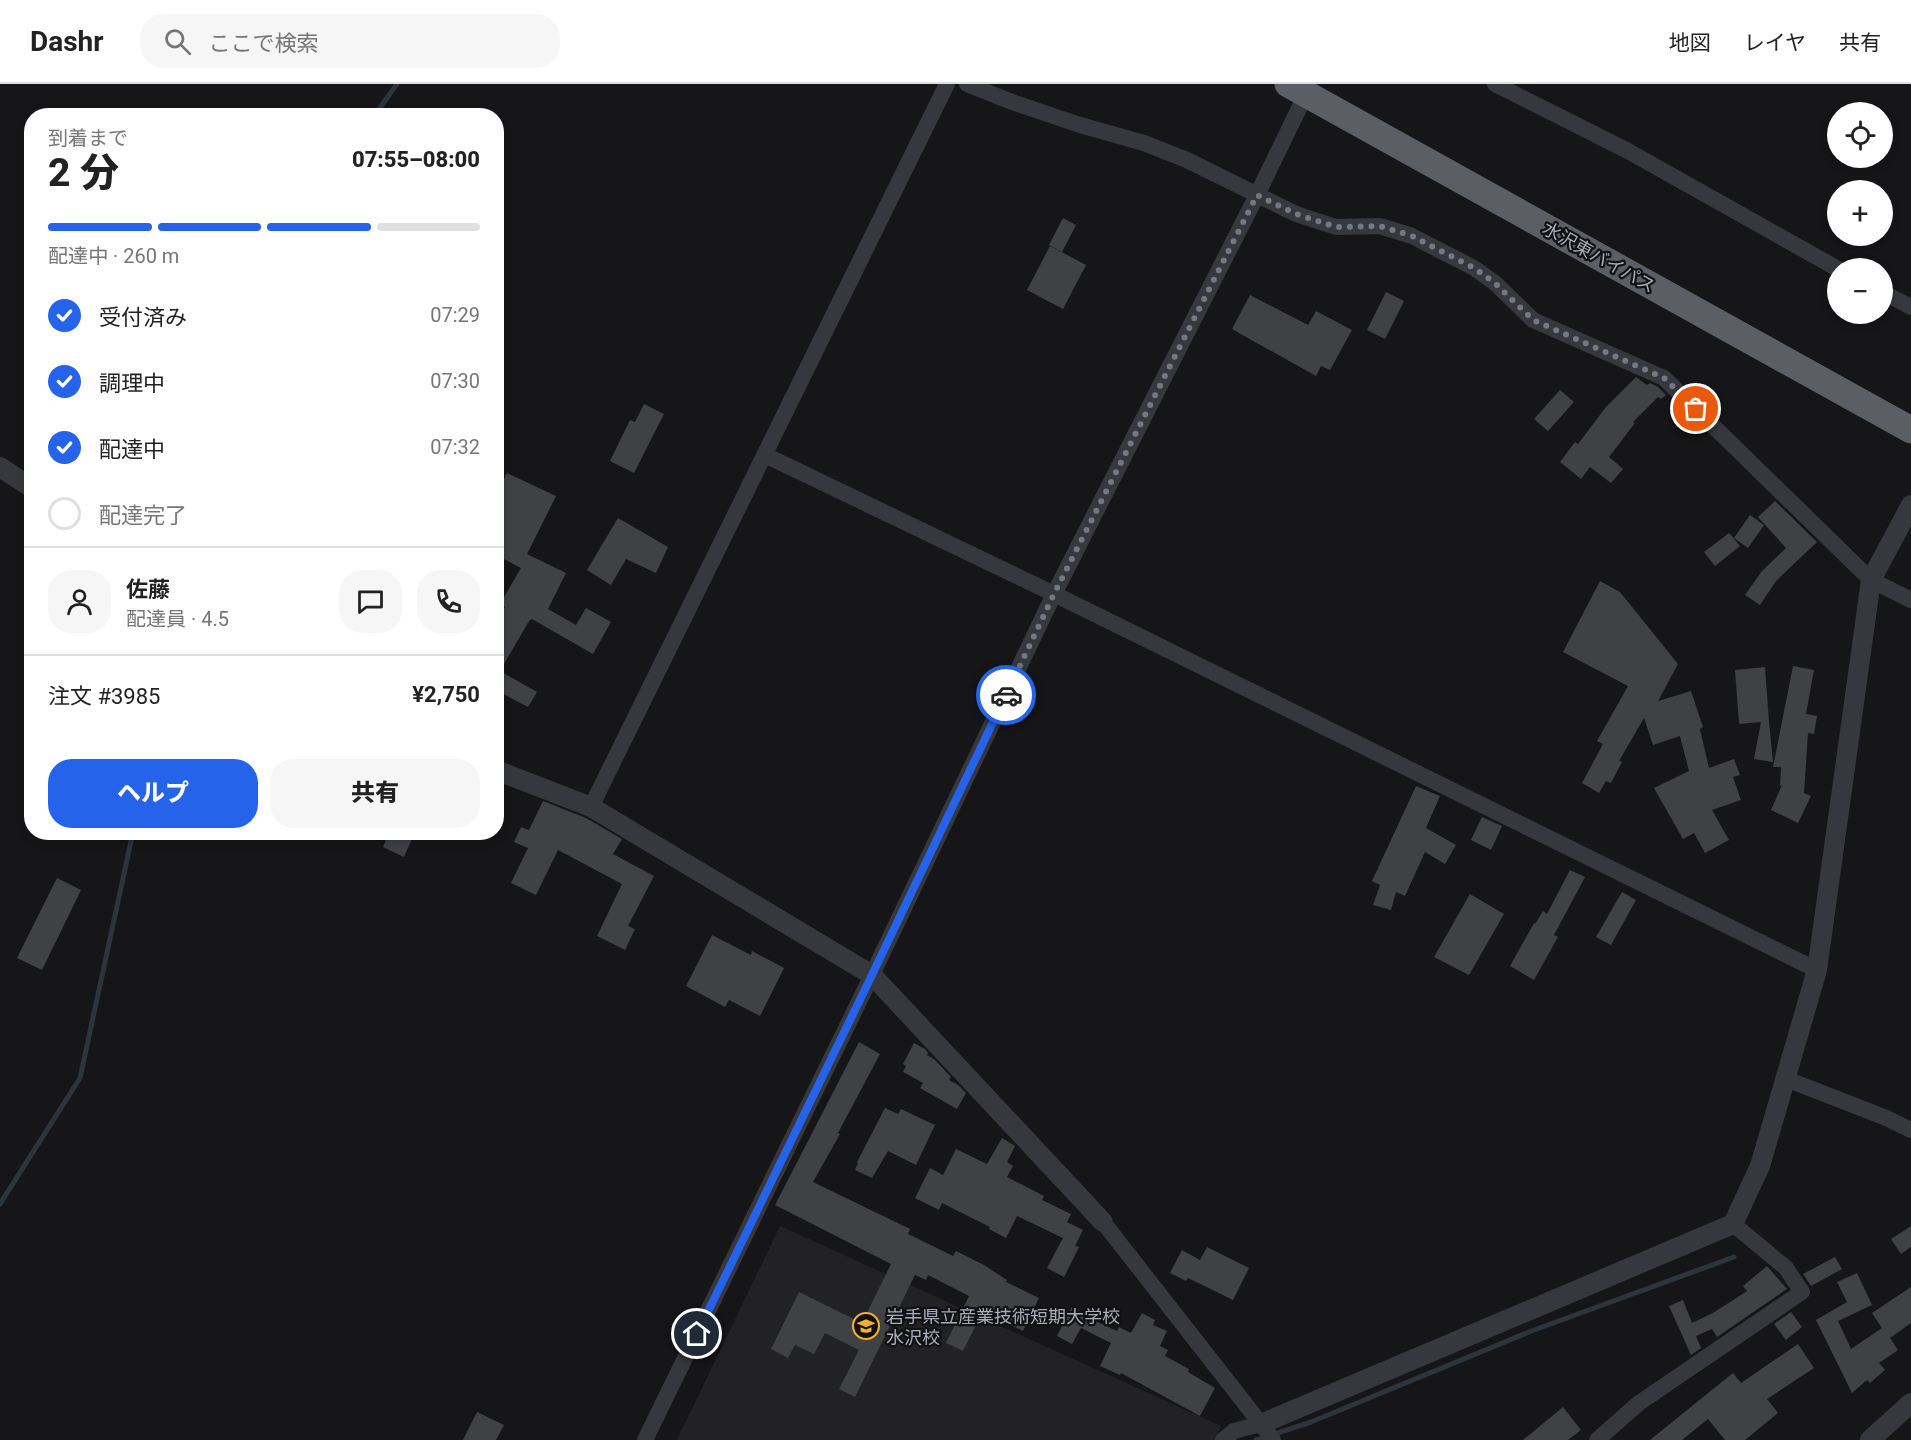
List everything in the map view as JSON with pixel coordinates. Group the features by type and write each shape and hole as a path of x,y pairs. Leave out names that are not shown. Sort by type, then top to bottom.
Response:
{"highway":[{"name":"水沢東バイパス","path":"1302,87 1911,430"}],"street":[{"path":"591,807 947,84"},
{"path":"967,84 1080,125 1144,143 1186,160 1296,214 1336,227 1380,226 1412,236 1474,268 1495,283 1533,320 1664,378 1871,580 1911,600"},
{"path":"1495,84 1628,151 1827,263"},
{"path":"645,1440 872,975 1054,594 1257,195 1302,87"},
{"path":"1893,298 1911,307"},
{"path":"765,455 1054,594 1817,970"},
{"path":"0,467 24,483"},
{"path":"1223,1440 1234,1431 1261,1424 1733,1224 1760,1166 1817,970 1871,580 1911,505"},
{"path":"504,773 591,807 872,975 1103,1222 1273,1440"},
{"path":"1786,1079 1884,1117 1911,1130"},
{"path":"1597,1440 1639,1403 1802,1292 1786,1268 1733,1224"},
{"path":"1870,1440 1911,1403"}],"shaded area":[{"name":"岩手県立産業技術短期大学校 水沢校","path":"780,1226 1221,1426 1214,1440 677,1440"}],"building":[{"path":"1063,218 1076,225 1062,252 1049,245"},
{"path":"1050,246 1086,265 1063,309 1027,290"},
{"path":"1386,292 1404,301 1385,339 1367,330"},
{"path":"1250,295 1308,325 1316,311 1352,330 1330,370 1321,366 1316,376 1232,329"},
{"path":"1636,377 1647,385 1650,383 1658,387 1666,395 1661,399 1658,397 1633,422 1635,423 1609,457 1623,469 1611,483 1590,467 1581,479 1560,462 1575,442 1578,444 1606,407"},
{"path":"1560,390 1574,402 1548,431 1534,419"},
{"path":"644,404 664,414 634,473 610,461 630,420 635,422"},
{"path":"507,473 556,496 527,554 566,573 548,609 576,625 586,608 611,622 593,654 532,619 504,664 504,597 521,568 504,559 504,479"},
{"path":"1775,501 1817,542 1776,581 1760,605 1745,595 1762,571 1786,548 1758,517"},
{"path":"1750,515 1764,525 1748,548 1734,538"},
{"path":"618,518 668,547 656,573 626,559 611,585 587,570"},
{"path":"1729,533 1740,546 1715,566 1704,552"},
{"path":"1600,581 1620,592 1678,664 1658,701 1691,691 1703,727 1700,729 1709,768 1734,759 1740,775 1733,777 1741,800 1712,810 1729,840 1705,853 1694,833 1683,839 1654,788 1689,771 1680,736 1653,745 1644,718 1619,761 1622,762 1611,783 1606,781 1599,793 1582,783 1603,744 1597,741 1628,686 1563,652"},
{"path":"1793,666 1814,670 1806,714 1817,716 1814,734 1808,733 1804,793 1811,796 1798,823 1771,810 1782,785 1780,786 1781,767 1773,767"},
{"path":"1765,667 1773,762 1754,759 1761,722 1739,724 1735,670"},
{"path":"504,673 537,692 528,707 504,694"},
{"path":"1416,786 1440,796 1426,828 1456,845 1445,864 1425,852 1405,896 1396,892 1391,910 1373,905 1380,885 1372,881"},
{"path":"543,801 586,818 622,839 613,854 654,876 628,926 635,929 625,950 597,936 622,884 558,850 536,895 511,883 528,848 514,842 521,827 529,830"},
{"path":"1482,817 1502,826 1491,850 1471,840"},
{"path":"386,840 411,840 404,857 383,847"},
{"path":"1570,870 1585,877 1554,935 1558,937 1534,980 1510,966 1534,923 1543,911 1547,914"},
{"path":"57,878 81,890 42,970 17,958"},
{"path":"1622,892 1636,900 1611,945 1596,937"},
{"path":"1470,894 1504,914 1469,975 1434,957"},
{"path":"712,935 751,955 752,951 784,968 760,1016 729,1000 725,1007 686,986"},
{"path":"859,1042 880,1054 813,1182 910,1229 908,1234 953,1256 956,1251 984,1265 1007,1280 1006,1282 1039,1298 1023,1331 983,1311 963,1351 946,1343 969,1296 928,1275 926,1280 915,1275 855,1397 839,1389 859,1350 825,1333 814,1354 795,1345 788,1358 771,1349 799,1292 862,1323 891,1264 775,1205"},
{"path":"914,1043 925,1049 927,1055 951,1077 949,1080 966,1093 957,1109 920,1088 923,1083 903,1072 906,1066 903,1064"},
{"path":"885,1108 898,1114 901,1109 935,1125 916,1165 888,1151 872,1178 855,1170"},
{"path":"1002,1138 1015,1146 1007,1162 1013,1166 1007,1177 1044,1196 1042,1200 1071,1214 1067,1222 1083,1230 1075,1246 1079,1247 1064,1277 1047,1268 1063,1238 1017,1216 1006,1238 989,1229 990,1227 942,1203 939,1210 915,1198 930,1168 943,1175 956,1149 987,1164"},
{"path":"1911,1226 1911,1247 1901,1254 1891,1239"},
{"path":"1207,1247 1249,1268 1233,1300 1188,1278 1186,1281 1170,1273 1182,1250 1200,1260"},
{"path":"1835,1257 1842,1269 1811,1286 1803,1274"},
{"path":"1767,1266 1787,1289 1717,1337 1712,1329 1696,1336 1701,1348 1691,1355 1669,1306 1683,1300 1692,1323 1713,1313 1747,1291 1743,1286"},
{"path":"1857,1273 1872,1305 1838,1321 1851,1349 1882,1328 1872,1313 1911,1287 1911,1323 1890,1338 1898,1350 1879,1363 1885,1370 1870,1383 1867,1380 1852,1393 1816,1320 1847,1302 1837,1282"},
{"path":"1072,1307 1117,1331 1119,1327 1131,1333 1142,1313 1155,1320 1153,1325 1167,1331 1160,1346 1168,1350 1165,1356 1189,1369 1188,1372 1215,1388 1200,1416 1121,1373 1120,1375 1100,1366 1111,1343 1081,1328 1072,1344 1057,1336"},
{"path":"1791,1312 1802,1327 1786,1340 1774,1324"},
{"path":"1798,1344 1814,1368 1767,1399 1778,1413 1745,1440 1725,1440 1708,1419 1682,1440 1650,1440 1733,1373 1741,1383"},
{"path":"1563,1407 1581,1430 1568,1440 1523,1440"},
{"path":"477,1412 504,1425 496,1440 463,1440"}],"waterway":[{"path":"380,108 397,84"},
{"path":"0,1204 80,1078 131,840"},
{"path":"1256,1440 1311,1422 1534,1330 1734,1257"}],"way so far":[{"path":"1006,695 1054,594 1257,195 1296,214 1336,227 1380,226 1412,236 1474,268 1495,283 1533,320 1664,378 1696,409"}],"place":[{"name":"岩手県立産業技術短期大学校 水沢校","path":"866,1326"}],"route":[{"path":"697,1334 1006,695"}]}
